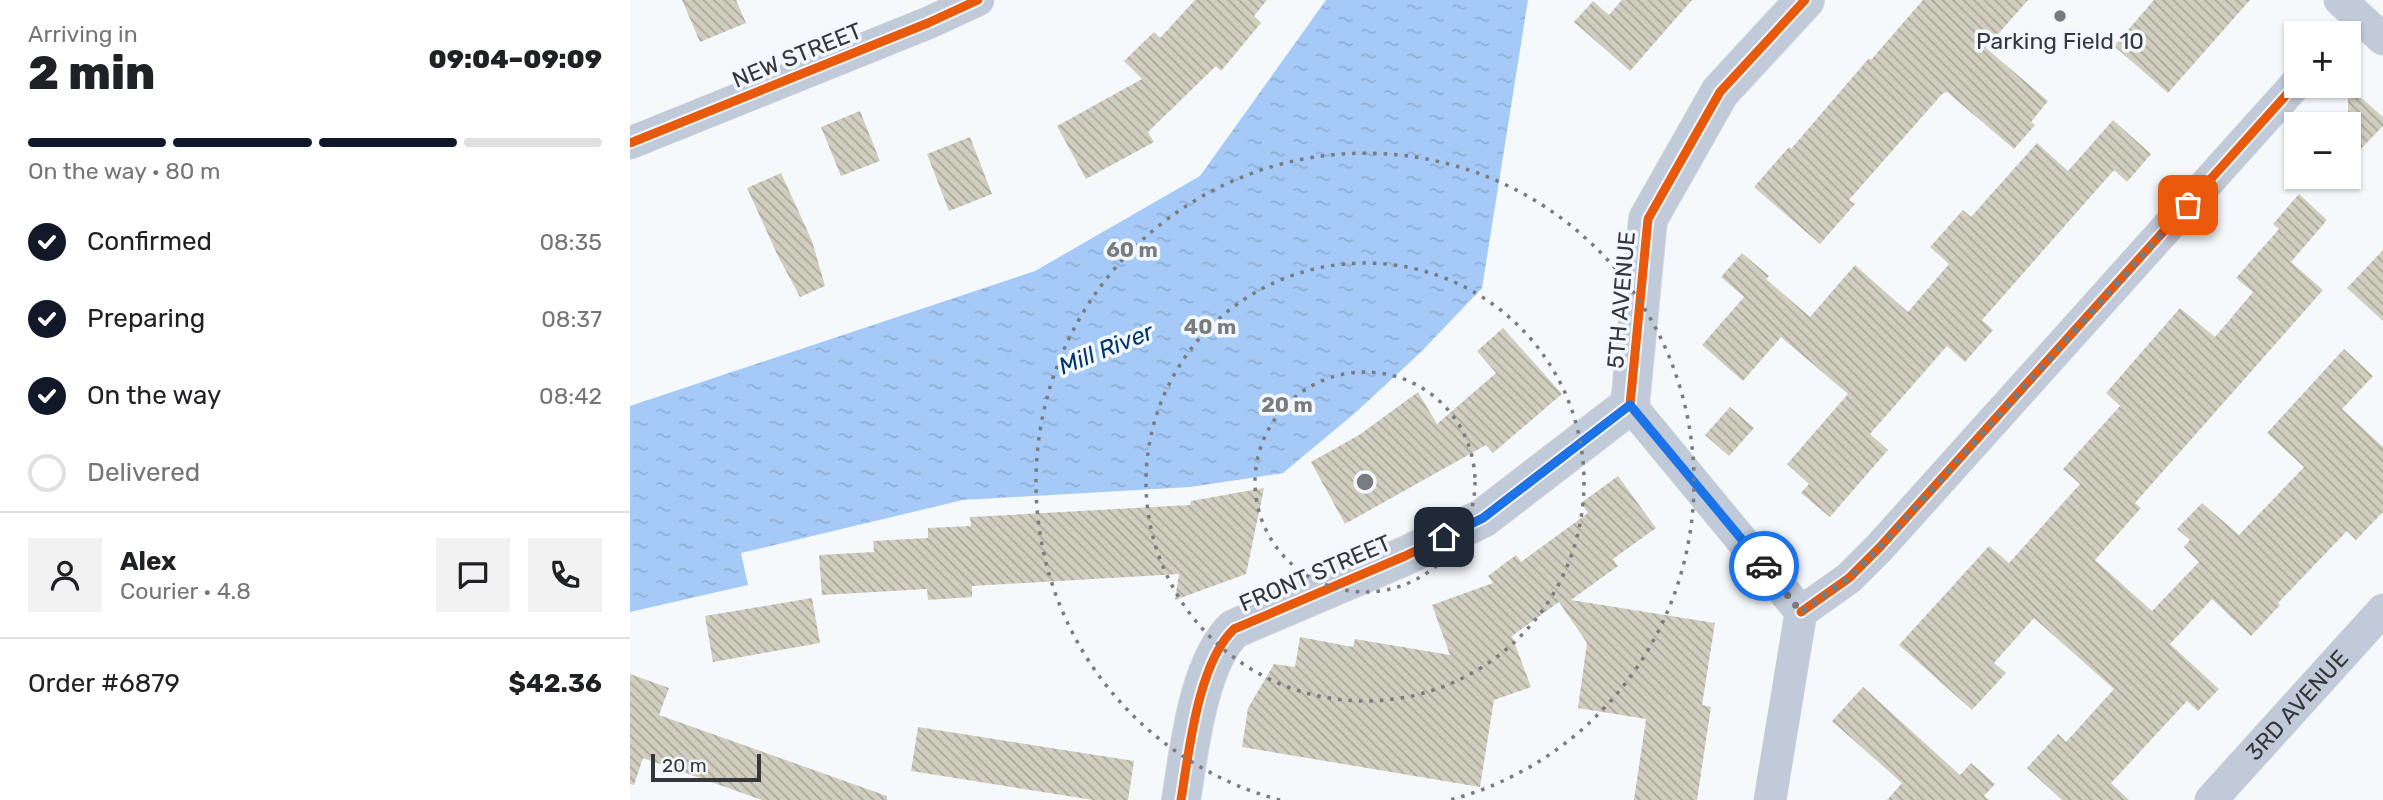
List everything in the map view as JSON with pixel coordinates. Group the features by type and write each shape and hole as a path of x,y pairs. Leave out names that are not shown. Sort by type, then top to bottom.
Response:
{"street":[{"name":"NEW STREET","path":"630,143 928,23 978,0"},
{"name":"5TH AVENUE","path":"1630,405 1648,219 1720,92 1805,0"},
{"path":"2352,12 2383,39"},
{"path":"1769,800 1801,612 1849,578 1880,547 2284,97"},
{"path":"1630,405 1801,612"},
{"name":"FRONT STREET","path":"1181,800 1206,676 1223,639 1234,629 1405,556 1483,518 1630,405"},
{"name":"3RD AVENUE","path":"2211,800 2383,610"}],"water":[{"name":"Mill River","path":"1326,0 1528,0 1482,288 1421,352 1355,413 1283,473 1190,487 963,500 741,553 748,585 630,612 630,406 1035,271 1200,176"}],"building":[{"path":"682,0 736,0 746,23 700,42"},
{"path":"1195,0 1267,0 1254,16 1261,23 1221,71 1216,66 1148,132 1154,142 1086,179 1057,126 1142,79 1124,61 1154,32 1160,38"},
{"path":"1622,0 1692,0 1630,71 1574,22 1593,1 1609,15"},
{"path":"1923,0 2028,0 1986,48 2048,101 2031,122 2035,125 2014,149 1947,92 1942,94 1849,200 1855,204 1820,244 1754,187"},
{"path":"2154,0 2250,0 2168,93 2114,46"},
{"path":"2348,98 2361,98 2383,117 2383,126 2361,149 2361,112 2348,112"},
{"path":"860,111 880,161 841,176 821,127"},
{"path":"2113,120 2151,154 2127,182 2114,170 1982,320 1993,330 1965,362 1947,346 1870,434 1888,450 1830,517 1801,493 1809,484 1787,464 1848,394 1781,337 1743,381 1702,345 1744,297 1721,277 1742,253 1769,276 1766,279 1810,317 1855,265 1908,312 1949,264 1930,247 1963,210 1971,217 2037,143 2068,171"},
{"path":"970,137 992,194 949,211 927,154"},
{"path":"781,173 812,241 825,286 800,297 747,188"},
{"path":"2299,194 2327,220 2291,262 2323,290 2135,503 2141,508 2095,560 2152,611 2199,562 2184,547 2190,540 2177,529 2202,503 2239,535 2304,467 2267,433 2344,349 2373,376 2342,409 2383,447 2383,512 2356,540 2347,531 2278,603 2280,605 2251,636 2212,599 2170,644 2219,689 2198,711 2187,701 2111,783 2129,800 2062,800 2027,768 2058,734 2066,742 2114,689 2034,618 1994,663 2006,673 1972,710 1899,645 1989,546 2009,563 2080,484 2063,469 2120,406 2106,393 2180,308 2215,337 2253,292 2236,278 2279,229 2273,224"},
{"path":"2383,250 2383,321 2347,288"},
{"path":"1503,328 1562,394 1493,453 1486,445 1345,524 1311,462 1359,435 1418,392 1437,424 1496,373 1477,351"},
{"path":"1730,407 1754,428 1729,456 1705,435"},
{"path":"1618,476 1656,528 1613,559 1618,566 1571,600 1715,623 1702,705 1711,707 1697,800 1634,800 1646,719 1578,708 1587,643 1559,602 1512,636 1531,687 1494,700 1480,787 1242,747 1248,708 1274,664 1295,667 1300,637 1353,647 1355,639 1450,655 1432,605 1493,583 1488,576 1516,555 1521,562 1588,513 1581,503"},
{"path":"1264,488 1246,574 1175,600 1179,574 972,586 972,597 928,600 927,589 822,595 819,555 874,552 873,541 928,538 928,528 971,526 970,517 1190,505 1191,501"},
{"path":"812,598 820,643 713,662 705,616"},
{"path":"630,674 669,688 659,715 887,796 887,800 762,800 643,758 634,785 630,784"},
{"path":"1863,687 1960,775 1971,763 1995,784 1984,796 1989,800 1887,800 1902,783 1832,721"},
{"path":"918,727 1134,761 1128,800 1093,800 911,771"}],"cycle path":[{"path":"630,143 928,23 978,0"},
{"path":"1181,800 1192,733 1204,685 1222,644 1234,629 1405,556 1483,518 1630,405 1648,219 1720,92 1805,0"},
{"path":"1801,612 1849,578 1880,547 2284,97"}],"way so far":[{"path":"1764,566 1801,612 1849,578 2188,205"}],"place":[{"name":"Parking Field 10","path":"2060,16"}],"route":[{"path":"1444,537 1483,518 1630,405 1764,566"}]}
